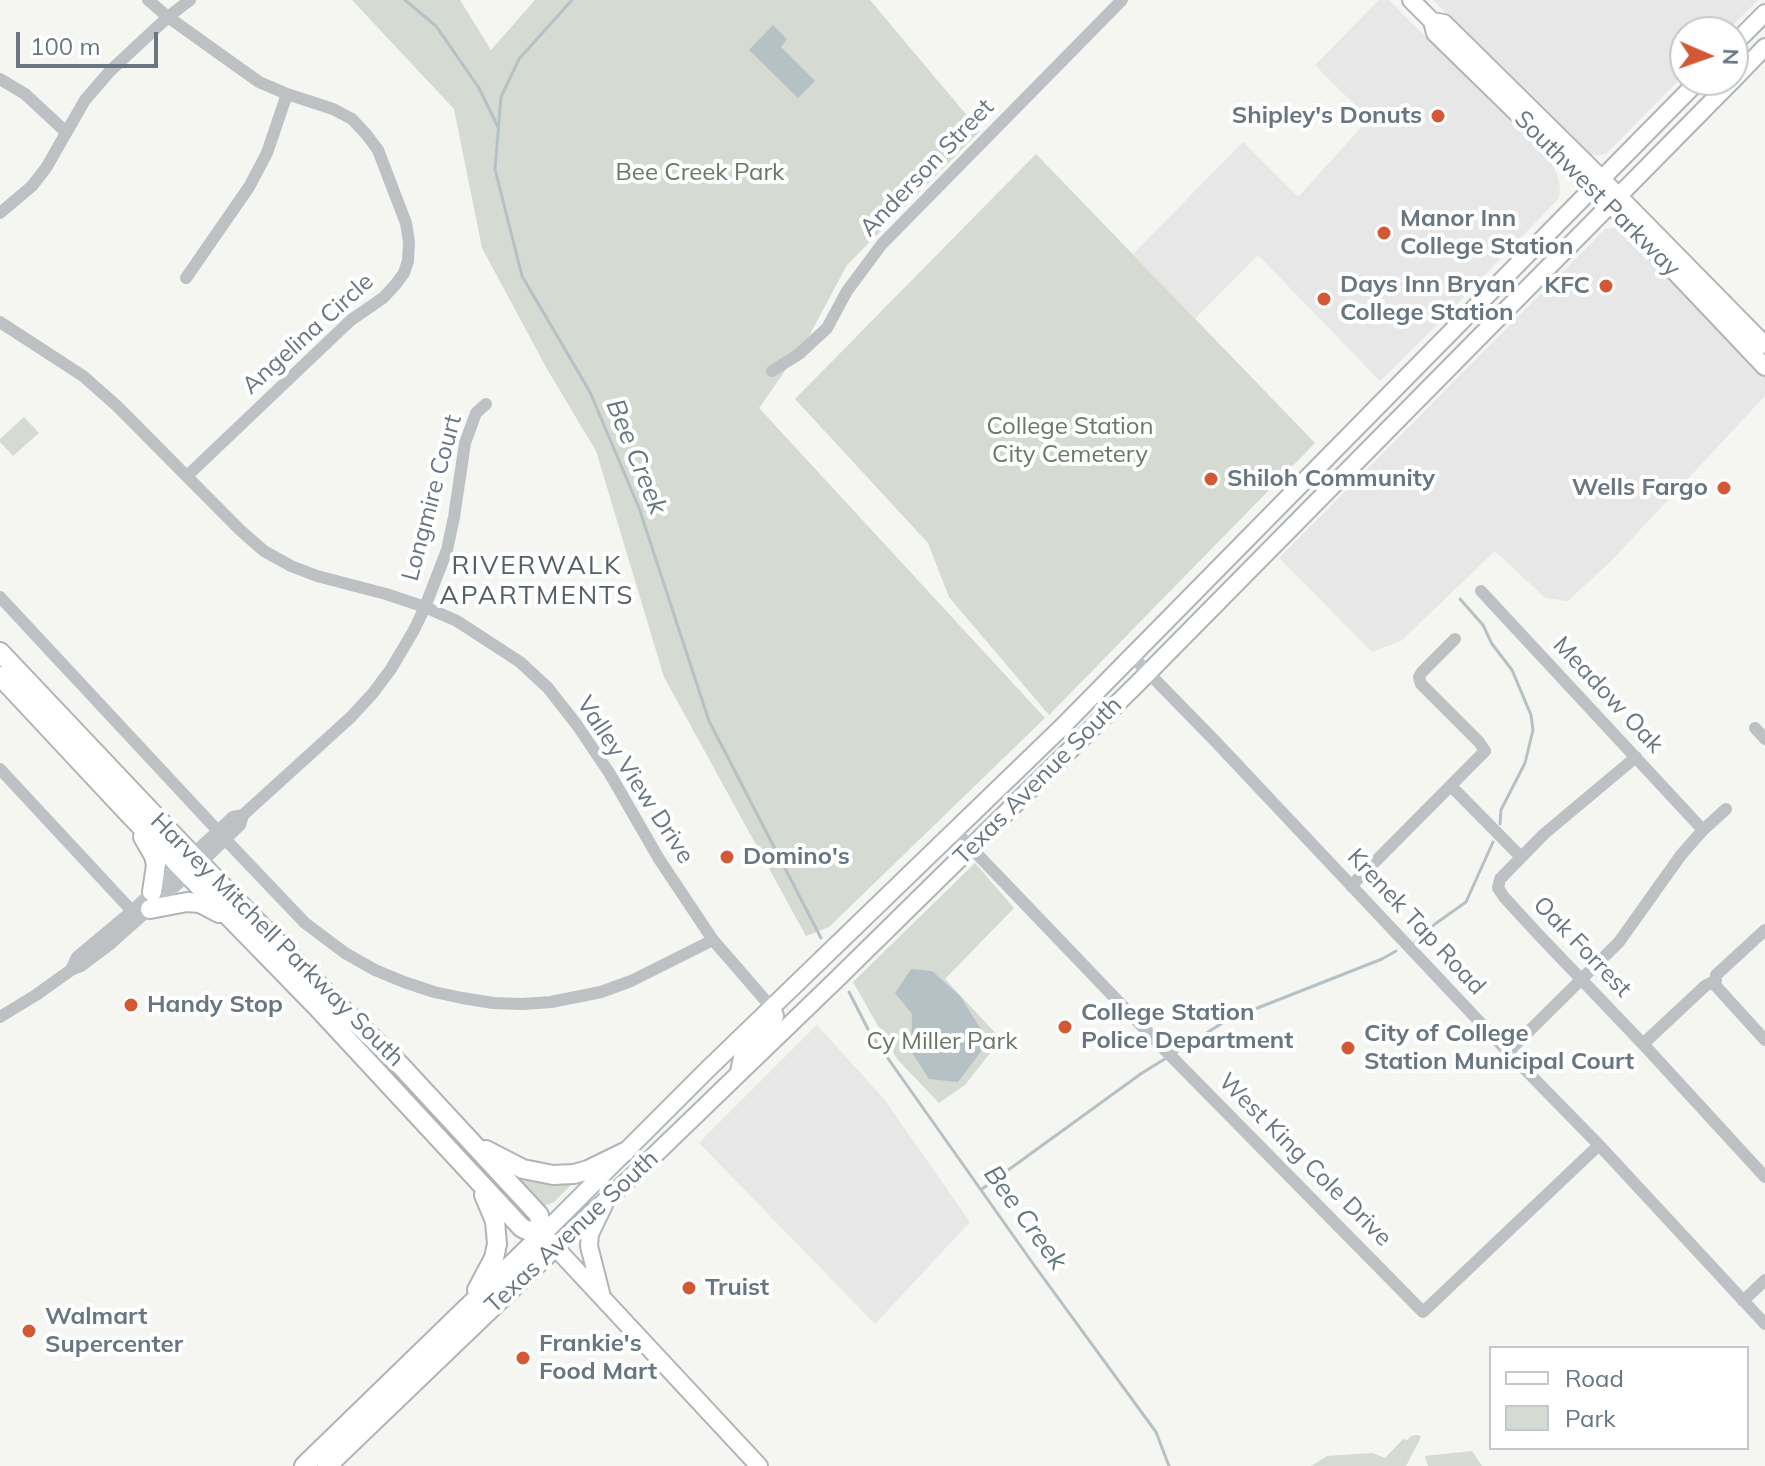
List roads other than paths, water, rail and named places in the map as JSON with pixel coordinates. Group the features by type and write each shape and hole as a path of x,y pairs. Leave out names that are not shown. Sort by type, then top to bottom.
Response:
{"highway":[{"name":"Harvey Mitchell Parkway South","path":"0,652 190,865 232,920 524,1229 548,1241"},
{"name":"Harvey Mitchell Parkway South","path":"0,676 129,814 190,865 401,1066 539,1215 548,1241"},
{"path":"129,814 154,856 156,876 145,904 200,903 232,920"},
{"path":"472,1142 523,1169 553,1175 588,1170 625,1152"},
{"path":"467,1308 489,1268 497,1244 492,1211 473,1175"},
{"name":"Texas Avenue South","path":"304,1466 467,1308 548,1241"},
{"name":"Texas Avenue South","path":"327,1466 548,1241"}],"main road":[{"name":"Southwest Parkway","path":"1411,0 1432,21 1435,33 1765,345"},
{"path":"1749,29 1765,13"},
{"name":"Texas Avenue South","path":"1749,64 1765,47"},
{"name":"Texas Avenue South","path":"548,1241 625,1152 1132,656 1683,96"},
{"name":"Texas Avenue South","path":"548,1241 607,1198 971,848 1717,96"},
{"name":"Southwest Parkway","path":"1614,200 1765,367"},
{"path":"1713,311 1722,311 1734,323 1744,324"},
{"path":"1419,365 1435,382"},
{"path":"790,1023 793,1002 829,966 834,948"},
{"path":"738,1073 743,1052 771,1025 775,1016 772,1008"},
{"path":"602,1299 589,1246 590,1234 607,1198"},
{"name":"Harvey Mitchell Parkway South","path":"548,1241 759,1466"}],"street":[{"name":"Angelina Circle","path":"148,0 259,82 352,119 378,150 406,223 409,242 404,273 383,298 351,320 187,476"},
{"path":"0,213 32,186 46,168 85,100 110,71 190,0"},
{"name":"Anderson Street","path":"772,371 799,354 827,328 847,291 882,244 1122,0"},
{"path":"0,79 25,94 66,132"},
{"path":"186,278 249,187 267,153 287,94"},
{"name":"Valley View Drive","path":"0,322 83,376 264,551 317,576 425,607 457,621 520,662 548,688 577,725 713,940 772,1008"},
{"name":"Longmire Court","path":"145,904 222,835 240,825 243,815 351,717 391,669 425,607 451,533 465,443 476,413 486,404"},
{"name":"Meadow Oak","path":"1481,591 1703,830"},
{"path":"0,597 297,915 345,953 375,970 448,995 493,1003 551,1002 589,995 631,981 713,940"},
{"path":"1351,886 1485,751 1421,684 1419,677 1455,639"},
{"name":"Krenek Tap Road","path":"1132,656 1599,1145 1765,1324"},
{"path":"1755,728 1765,739"},
{"name":"Oak Forrest","path":"1636,757 1544,834 1500,879 1498,888 1765,1177"},
{"path":"0,769 145,904"},
{"path":"1451,786 1521,857"},
{"path":"1508,1052 1619,942 1669,870 1703,830 1726,809"},
{"name":"West King Cole Drive","path":"955,831 1423,1312 1599,1145"},
{"path":"0,1017 109,945 145,904"},
{"path":"71,970 77,957 145,904"},
{"path":"1765,930 1716,975 1715,985 1765,1040"},
{"path":"1643,1044 1705,986 1716,980"},
{"path":"1743,1301 1765,1280"}],"waterway":[{"path":"405,0 436,26 479,88 498,127"},
{"name":"Bee Creek","path":"572,0 519,59 501,97 495,169 522,276 590,392 639,508 709,721 821,938"},
{"path":"1460,599 1483,625 1492,644 1512,670 1531,715 1533,730 1525,763 1501,810 1500,824"},
{"path":"1415,942 1466,902 1493,842"},
{"path":"1175,1053 1227,1020 1396,951"},
{"name":"Bee Creek","path":"849,992 870,1033 1156,1432 1169,1466"},
{"path":"982,1189 1168,1057"}],"place":[{"name":"Shipley's Donuts","path":"1438,116"},
{"name":"Manor Inn College Station","path":"1384,233"},
{"name":"KFC","path":"1606,286"},
{"name":"Days Inn Bryan College Station","path":"1324,299"},
{"name":"Shiloh Community","path":"1211,479"},
{"name":"Wells Fargo","path":"1724,488"},
{"name":"Domino's","path":"727,857"},
{"name":"Handy Stop","path":"131,1005"},
{"name":"College Station Police Department","path":"1065,1027"},
{"name":"City of College Station Municipal Court","path":"1348,1048"},
{"name":"Truist","path":"689,1288"},
{"name":"Walmart Supercenter","path":"29,1331"},
{"name":"Frankie's Food Mart","path":"523,1358"}],"district":[{"name":"RIVERWALK APARTMENTS","path":"537,581"}],"park label":[{"name":"Bee Creek Park","path":"700,173"},
{"name":"College Station City Cemetery","path":"1070,441"},
{"name":"Cy Miller Park","path":"942,1042"}]}
